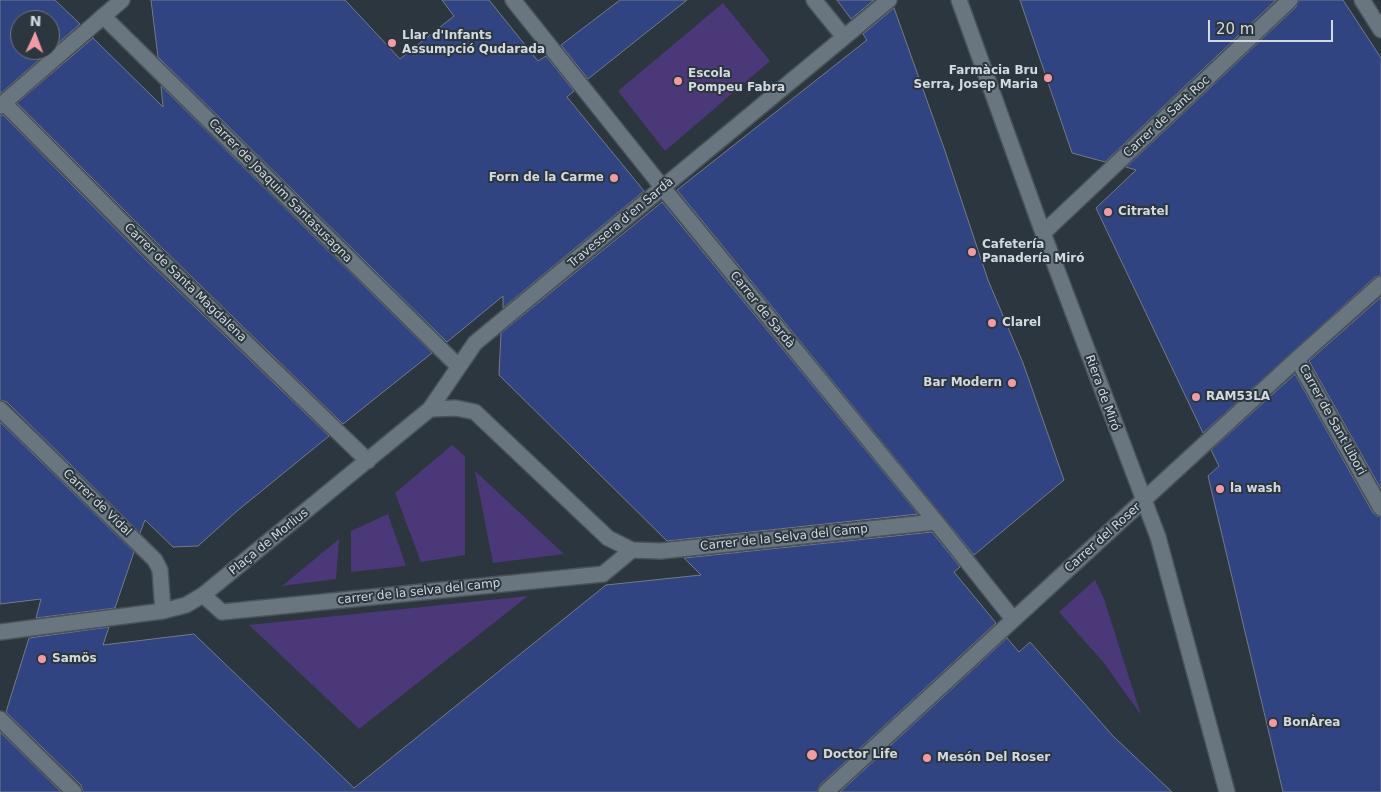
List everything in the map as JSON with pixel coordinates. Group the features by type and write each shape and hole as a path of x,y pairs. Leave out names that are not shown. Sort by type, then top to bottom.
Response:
{"street":[{"path":"2,105 122,0"},
{"name":"Carrer de Sardà","path":"513,0 662,188 936,522 1013,619"},
{"path":"814,0 844,38"},
{"name":"Travessera d'en Sardà","path":"368,461 430,409 475,343 889,0"},
{"name":"Riera de Miró","path":"960,0 1043,234 1158,537 1227,792"},
{"name":"Carrer de Sant Roc","path":"1043,234 1290,0"},
{"path":"1362,0 1381,30"},
{"name":"Carrer de Joaquim Santasusagna","path":"103,16 458,366"},
{"name":"Carrer de Santa Magdalena","path":"2,105 368,461"},
{"name":"Carrer del Roser","path":"826,792 1381,284"},
{"name":"Carrer de Sant Libori","path":"1297,359 1381,508"},
{"path":"430,409 456,408 475,412 608,538 632,550"},
{"name":"Carrer de Vidal","path":"0,409 155,560 160,570 162,611"},
{"name":"Plaça de Morlius","path":"162,611 186,605 203,596 368,461"},
{"name":"Carrer de la Selva del Camp","path":"632,550 661,551 936,522"},
{"name":"carrer de la selva del camp","path":"203,596 222,612 603,574 632,550"},
{"path":"0,632 162,611"},
{"path":"0,719 74,792"}],"shaded area":[{"path":"723,3 770,61 665,151 618,91"},
{"path":"452,445 465,456 465,555 421,562 395,493"},
{"path":"475,471 564,554 493,563"},
{"path":"388,514 406,566 351,572 351,531"},
{"path":"339,539 336,579 282,586"},
{"path":"1095,580 1104,599 1141,715 1104,663 1059,612"},
{"path":"528,596 359,729 249,625"}],"building":[{"path":"0,0 55,0 80,24 60,42 60,10 10,10 10,60 39,60 0,94"},
{"path":"151,0 345,0 400,59 454,16 442,0 489,0 538,61 546,56 574,91 567,97 644,191 503,308 503,296 447,342 158,57"},
{"path":"620,0 687,0 588,79 561,45"},
{"path":"837,0 874,0 851,19"},
{"path":"1020,0 1276,0 1105,162 1072,153"},
{"path":"1299,0 1343,0 1381,58 1381,275 1375,277 1203,433 1096,208 1136,170 1126,167 1296,7"},
{"path":"894,8 988,280 1023,363 1064,480 974,555 677,190 867,40 863,34"},
{"path":"93,38 163,107 161,86 432,353 343,424 161,247 17,103"},
{"path":"0,115 3,115 147,261 329,436 237,511 198,546 173,547 145,520 140,533 7,402 0,400"},
{"path":"662,202 918,514 667,541 499,375 501,333"},
{"path":"1381,297 1381,489 1309,361"},
{"path":"1295,374 1373,513 1381,517 1381,792 1283,792 1208,476 1219,466 1211,450"},
{"path":"0,422 134,552 115,608 36,618 41,599 0,604"},
{"path":"932,532 960,567 954,572 996,623 820,785 817,792 83,792 81,785 6,712 29,638 109,627 103,645 194,634 354,788 606,585 701,575 684,558"},
{"path":"1007,638 1019,652 1030,642 1113,736 1172,792 840,792"},
{"path":"0,732 61,792 0,792"}],"place":[{"name":"Llar d'Infants Assumpció Qudarada","path":"392,43"},
{"name":"Farmàcia Bru Serra, Josep Maria","path":"1048,78"},
{"name":"Escola Pompeu Fabra","path":"678,81"},
{"name":"Forn de la Carme","path":"614,178"},
{"name":"Citratel","path":"1108,212"},
{"name":"Cafetería Panadería Miró","path":"972,252"},
{"name":"Clarel","path":"992,323"},
{"name":"Bar Modern","path":"1012,383"},
{"name":"RAM53LA","path":"1196,397"},
{"name":"la wash","path":"1220,489"},
{"name":"Samös","path":"42,659"},
{"name":"BonÀrea","path":"1273,723"},
{"name":"Doctor Life","path":"812,755"},
{"name":"Mesón Del Roser","path":"927,758"}]}
